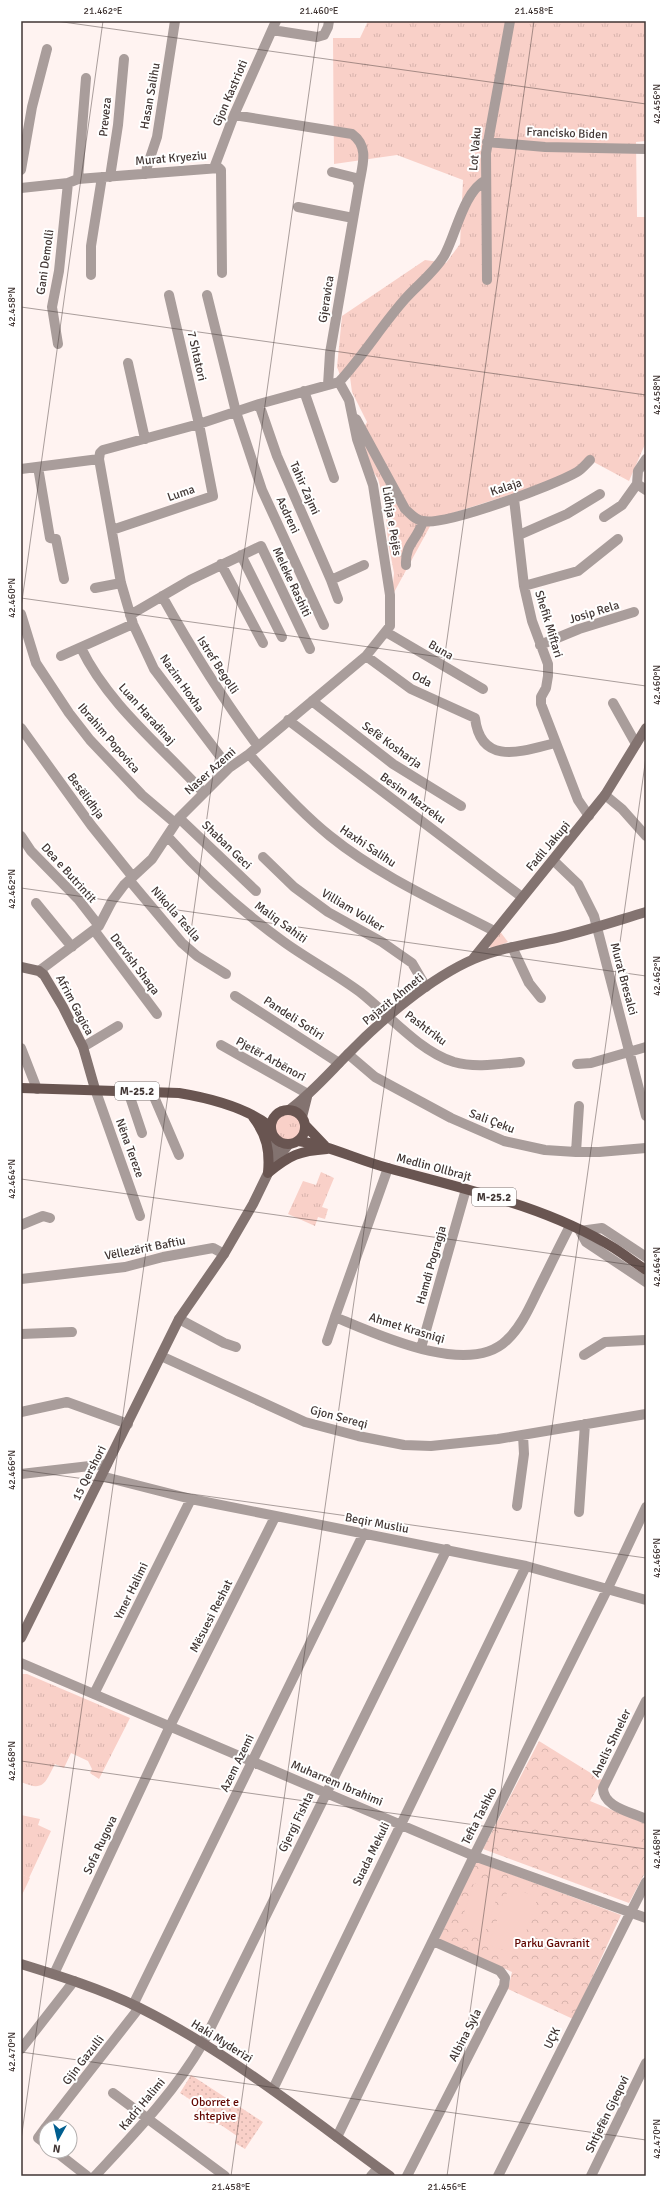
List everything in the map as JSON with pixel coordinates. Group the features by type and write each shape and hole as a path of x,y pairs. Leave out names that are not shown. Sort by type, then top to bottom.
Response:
{"main road":[{"name":"M-25.2","path":"21,1088 128,1090 202,1097 252,1115 271,1127"},
{"name":"M-25.2","path":"252,1115 276,1115 290,1110 303,1121"},
{"path":"252,1115 260,1126 266,1139 270,1170"},
{"path":"276,1115 271,1127 272,1133 276,1140"},
{"path":"293,1143 304,1134 303,1121"},
{"name":"Medlin Ollbrajt","path":"303,1121 328,1148"},
{"name":"M-25.2","path":"276,1140 293,1143"},
{"name":"Medlin Ollbrajt","path":"293,1143 328,1148 352,1158 516,1204 570,1226 613,1247 646,1270"},
{"path":"270,1170 294,1154 304,1151 328,1148"}],"street":[{"name":"Hasan Salihu","path":"146,174 158,130 175,21"},
{"name":"Gjon Kastrioti","path":"214,168 234,115 274,26 317,37 324,35 329,21"},
{"name":"Lot Vaku","path":"487,280 487,142 510,21"},
{"path":"21,170 32,107 47,49"},
{"name":"Preveza","path":"91,275 91,246 118,125 124,59"},
{"path":"78,179 86,78"},
{"name":"Gjeravica","path":"234,115 352,134 360,140 364,152 330,353 328,385"},
{"name":"Francisko Biden","path":"487,142 545,147 646,149"},
{"name":"Murat Kryeziu","path":"21,188 68,182 78,179 219,168 221,170 222,273"},
{"path":"332,172 356,178 359,185"},
{"path":"21,469 99,459 100,453 103,450 200,424 259,404 339,382 363,356 404,299 423,282 444,256 469,199 482,182 486,180"},
{"name":"Gani Demolli","path":"58,344 52,307 59,271 68,182"},
{"path":"298,207 353,218"},
{"name":"7 Shtatori","path":"169,295 200,424"},
{"name":"Asdreni","path":"207,295 236,412 262,490 324,625"},
{"path":"128,363 145,439"},
{"name":"Lidhja e Pejës","path":"339,382 349,400 357,439 373,485 379,513 390,595 390,626 386,632"},
{"path":"304,391 334,478"},
{"name":"Tahir Zajmi","path":"259,404 277,456 338,599"},
{"path":"353,417 357,420 405,509 415,518 423,521 420,530 405,553 406,565"},
{"name":"Luma","path":"112,530 213,496 200,424"},
{"name":"Nazim Hoxha","path":"99,459 121,583 131,620 154,669 229,768"},
{"path":"604,517 622,505 637,484 638,471 646,459"},
{"name":"Kalaja","path":"423,521 442,520 514,499 567,477 578,471 590,460"},
{"path":"38,468 50,538 56,539 64,579"},
{"path":"637,484 646,490"},
{"path":"519,535 567,514 600,494"},
{"name":"Shefik Miftari","path":"514,499 524,586 540,645 548,664 546,688 540,697 541,704 578,800 589,816"},
{"path":"524,586 578,571 618,538"},
{"name":"Meleke Rashiti","path":"131,620 162,596 221,564 261,546 310,650"},
{"path":"241,555 282,637"},
{"path":"221,564 263,643"},
{"path":"331,580 364,565"},
{"path":"95,588 121,583"},
{"name":"Istref Begolli","path":"162,596 185,638 232,711 257,745"},
{"name":"Josip Rela","path":"540,645 579,629 634,612"},
{"name":"Ibrahim Popovica","path":"21,614 36,663 69,714 90,740 142,795 177,820"},
{"path":"61,656 80,648 131,620"},
{"name":"Naser Azemi","path":"39,971 96,928 112,901 124,885 152,859 168,837 177,820 203,792 229,768 366,656 386,632"},
{"name":"Buna","path":"386,632 483,689"},
{"name":"Luan Haradinaj","path":"80,648 100,681 164,753 203,792"},
{"name":"Oda","path":"366,656 411,689 475,718 478,733 483,741 495,750 503,752 520,752 555,743"},
{"name":"Sefë Kosharja","path":"312,701 393,764 461,806"},
{"path":"613,703 636,744"},
{"name":"Besim Mazreku","path":"288,720 522,897"},
{"name":"Besëlidhja","path":"21,728 131,879"},
{"name":"Fadil Jakupi","path":"473,959 605,795 646,728"},
{"name":"Haxhi Salihu","path":"248,754 287,797 330,837 399,882 494,931"},
{"path":"605,795 622,809 646,836"},
{"name":"Shaban Geci","path":"177,820 256,891"},
{"name":"Dea e Butrintit","path":"21,836 31,851 78,899 96,928"},
{"name":"Maliq Sahiti","path":"168,837 208,879 247,914 285,943 359,992 388,1016"},
{"name":"Villiam Volker","path":"263,857 294,887 328,912 382,942 412,963 426,987"},
{"name":"Murat Bresalci","path":"554,860 570,875 584,894 596,928 646,1116"},
{"name":"Nikolla Teslla","path":"131,879 182,943 196,956 226,974"},
{"path":"36,903 72,947"},
{"name":"Pajazit Ahmeti","path":"290,1110 308,1096 348,1054 388,1016 426,987 473,959 512,947 596,928 646,912"},
{"name":"Dervish Shaqa","path":"96,928 157,1014"},
{"path":"512,947 527,978 540,998"},
{"name":"Afrim Gagica","path":"21,967 39,971 44,975 63,1007 83,1047 95,1089"},
{"name":"Pandeli Sotiri","path":"235,996 339,1063"},
{"name":"Pashtriku","path":"388,1016 435,1053 454,1062 477,1065 520,1062"},
{"name":"Afrim Gagica","path":"83,1047 118,1026"},
{"name":"Pjetër Arbënori","path":"221,1045 308,1096"},
{"path":"577,1064 590,1063 646,1047"},
{"path":"21,1048 37,1089"},
{"name":"Sali Çeku","path":"348,1054 375,1077 451,1118 504,1141 545,1150 576,1152 599,1152 646,1148"},
{"name":"Nëna Tereze","path":"95,1089 140,1216"},
{"name":"Nëna Tereze","path":"128,1090 142,1133"},
{"path":"152,1092 179,1155"},
{"path":"303,1121 308,1096"},
{"path":"576,1152 579,1106"},
{"name":"15 Qershori","path":"270,1170 276,1140"},
{"name":"15 Qershori","path":"21,1638 179,1319 224,1254 253,1204 270,1170 293,1143"},
{"path":"327,1341 388,1168"},
{"name":"Hamdi Pogragja","path":"420,1348 466,1189"},
{"path":"21,1225 43,1216 50,1218"},
{"name":"Ahmet Krasniqi","path":"335,1317 420,1348 448,1354 472,1355 492,1351 507,1340 522,1322 570,1226"},
{"path":"580,1231 602,1228 646,1257"},
{"name":"Medlin Ollbrajt","path":"580,1231 586,1242 646,1282"},
{"name":"Vëllezërit Baftiu","path":"21,1279 125,1267 163,1257 213,1248 224,1254"},
{"path":"179,1319 224,1344 236,1347"},
{"path":"21,1334 72,1332"},
{"path":"584,1355 606,1342 646,1340"},
{"name":"Gjon Sereqi","path":"161,1356 305,1422 358,1436 404,1445 431,1446 523,1434 646,1414"},
{"path":"21,1412 67,1402 128,1424"},
{"path":"579,1512 585,1424"},
{"path":"518,1506 524,1454 523,1434"},
{"path":"21,1474 107,1464"},
{"name":"Beqir Musliu","path":"101,1476 191,1499 275,1517 447,1549 526,1566 646,1600"},
{"name":"Ymer Halimi","path":"94,1694 191,1499"},
{"name":"Tefta Tashko","path":"337,2137 474,1856 608,1588 646,1507"},
{"name":"Mësuesi Reshat","path":"170,1726 275,1517"},
{"name":"Azem Azemi","path":"136,2006 252,1762 364,1533"},
{"name":"Gjergj Fishta","path":"203,2043 325,1793 447,1549"},
{"name":"Suada Mekuli","path":"273,2089 526,1566"},
{"name":"Muharrem Ibrahimi","path":"21,1663 474,1856 646,1918"},
{"name":"Anelis Shneler","path":"646,1701 603,1788 603,1796 607,1802 646,1819"},
{"name":"Sofa Rugova","path":"54,1974 170,1726"},
{"name":"UÇK","path":"498,2176 646,1882"},
{"name":"Albina Syla","path":"407,2176 504,1986 505,1978 500,1972 433,1941"},
{"name":"Haki Myderizi","path":"21,1964 74,1981 136,2006 203,2043 273,2089 390,2176"},
{"path":"21,2049 74,1981"},
{"name":"Gjin Gazulli","path":"52,2119 136,2006"},
{"name":"Kadri Halimi","path":"95,2176 147,2120 186,2071 203,2043"},
{"name":"Shtjefën Gjeqovi","path":"591,2176 646,2063"},
{"path":"113,2093 147,2120 225,2176"},
{"path":"65,2159 87,2176"},
{"path":"371,2176 378,2168"}],"green space":[{"path":"368,21 646,21 646,141 636,142 637,217 646,217 646,442 629,481 590,460 562,478 434,519 392,596 394,573 388,542 385,504 378,479 369,465 360,435 367,422 352,392 350,377 340,375 337,367 342,316 425,260 446,263 460,244 463,180 397,155 334,164 333,38 360,38"},
{"path":"499,930 508,942 493,948 489,947"},
{"path":"288,1114 297,1118 301,1127 297,1136 288,1140 279,1136 275,1127 279,1118"},
{"path":"321,1172 334,1178 322,1207 328,1209 325,1219 318,1217 315,1226 288,1214 303,1181 316,1185"},
{"path":"21,1674 27,1674 130,1718 99,1779 90,1773 92,1769 88,1761 71,1753 64,1768 55,1764 43,1784 35,1786 21,1782"},
{"path":"539,1741 602,1780 590,1801 646,1824 646,1871 629,1903 483,1849"},
{"path":"21,1815 40,1819 38,1825 51,1831 29,1878 21,1874"},
{"name":"Parku Gavranit","path":"476,1861 621,1915 573,2019 508,1989 512,1972 439,1939"},
{"path":"21,1874 30,1878 21,1897"},
{"path":"474,1883 499,1891 485,1933 460,1925"},
{"path":"509,1887 538,1897 518,1955 488,1945"},
{"name":"Oborret e shtepive","path":"191,2075 263,2122 245,2149 235,2143 237,2136 221,2125 208,2123 195,2114 200,2106 180,2093"}]}
